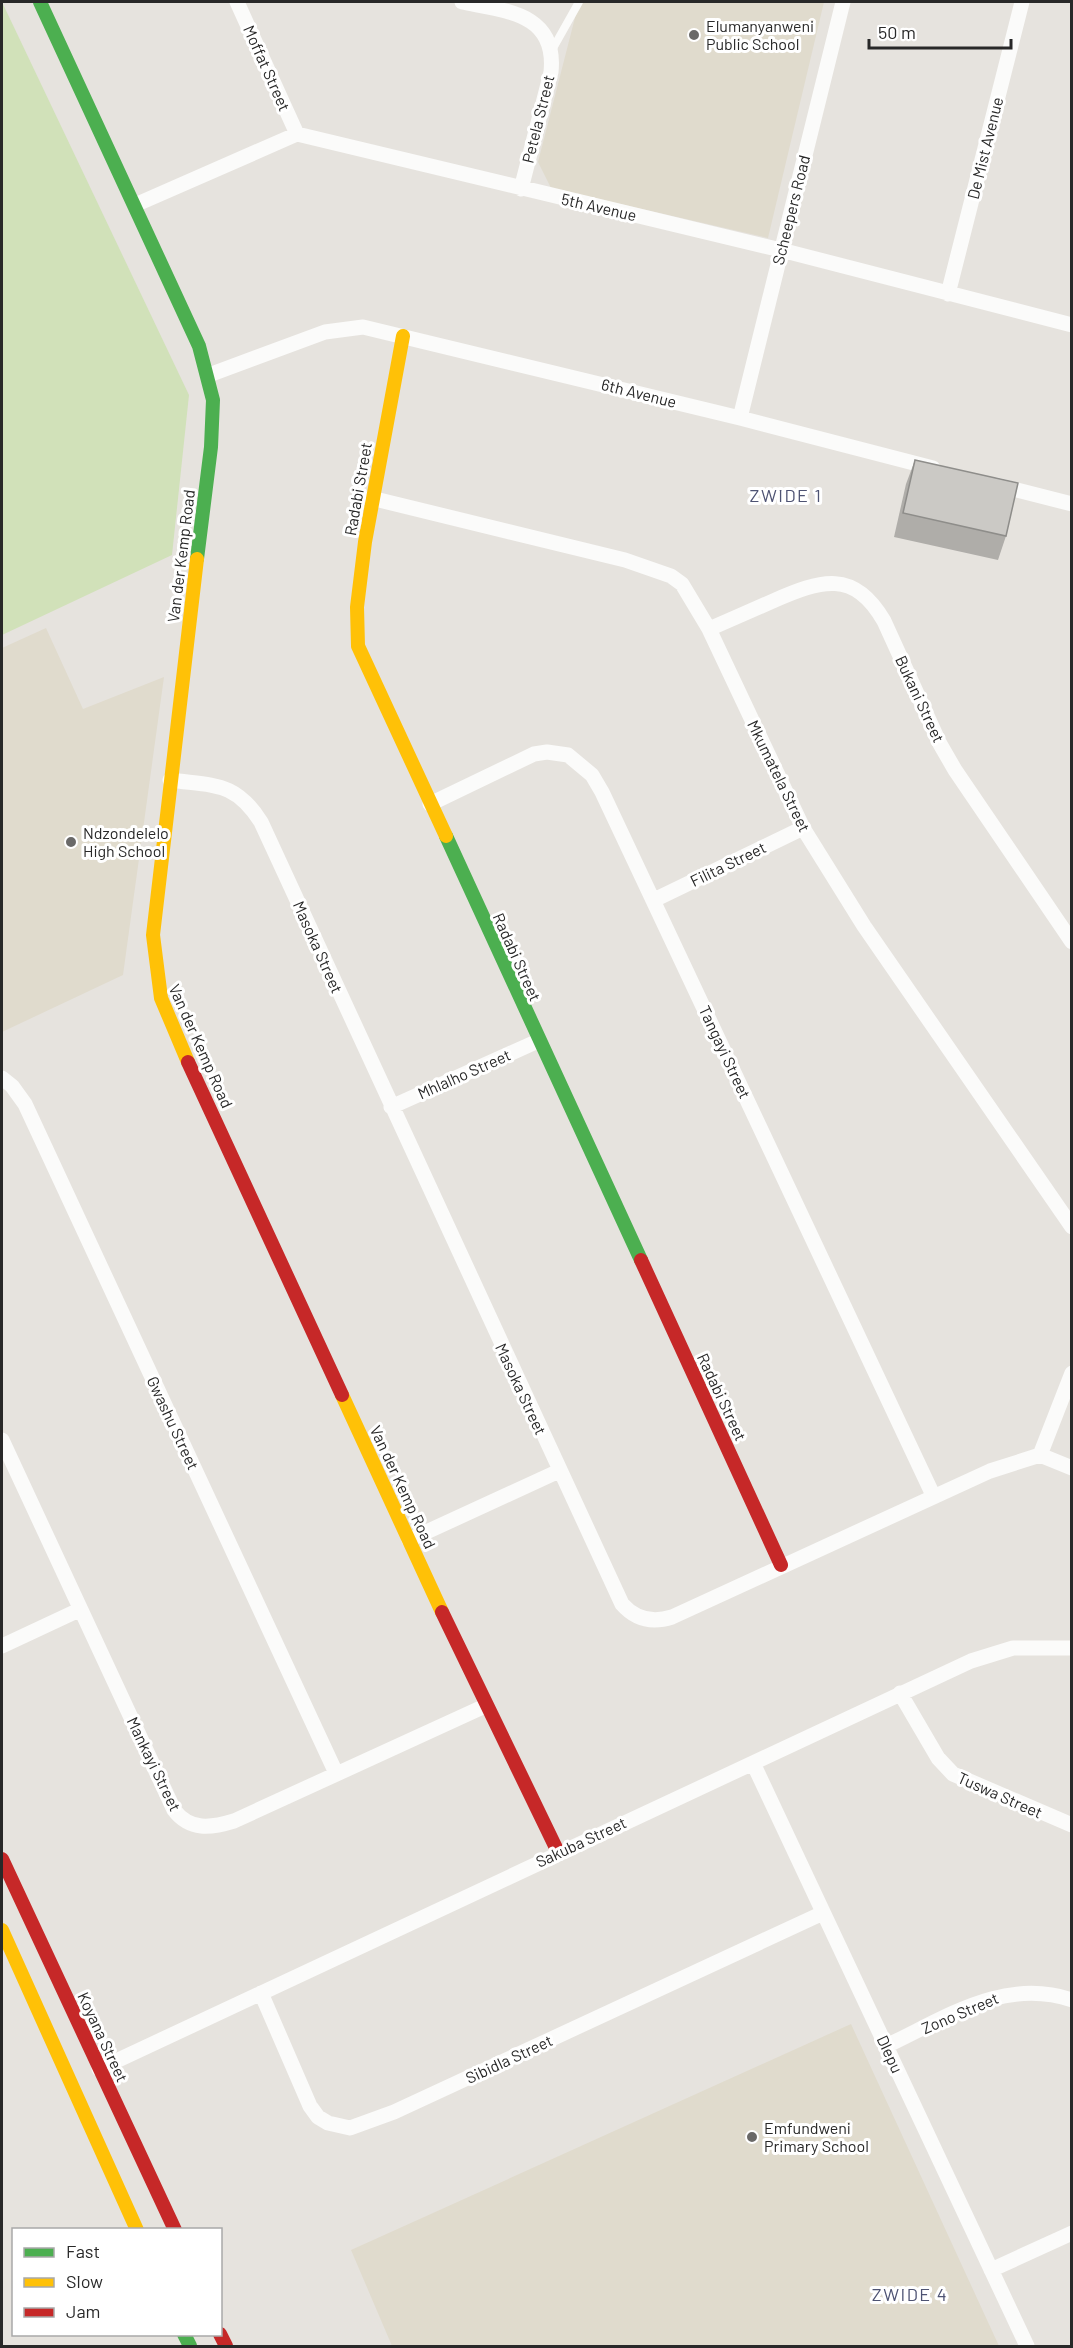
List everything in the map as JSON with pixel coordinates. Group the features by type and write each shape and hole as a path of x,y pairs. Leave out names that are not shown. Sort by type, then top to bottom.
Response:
{"street":[{"name":"Van der Kemp Road","path":"40,2 199,346 209,375 213,400 211,447 152,935 155,979 165,1011 485,1706 558,1852"},
{"name":"Moffat Street","path":"237,2 297,134"},
{"name":"Petela Street","path":"462,2 511,12 530,20 540,28 551,52 551,72 521,189"},
{"name":"Scheepers Road","path":"740,418 843,2"},
{"name":"De Mist Avenue","path":"948,294 1022,2"},
{"path":"135,205 297,134"},
{"name":"5th Avenue","path":"297,134 781,250 1071,325"},
{"name":"6th Avenue","path":"209,375 325,332 363,327 740,418 946,471"},
{"name":"Radabi Street","path":"403,336 371,498 355,626 358,646 781,1565"},
{"path":"980,480 1071,504"},
{"name":"Mkumatela Street","path":"371,498 652,568 682,584 709,629 803,828 864,926 1071,1227"},
{"name":"Bukani Street","path":"709,629 814,584 846,585 862,593 874,604 884,621 940,744 955,770 1071,942"},
{"name":"Tangayi Street","path":"430,804 534,754 547,752 568,755 592,775 654,900 933,1495"},
{"name":"Masoka Street","path":"170,780 229,790 250,804 261,822 622,1604 642,1618 662,1620 672,1617 933,1495 990,1471 1040,1455"},
{"name":"Filita Street","path":"654,900 803,828"},
{"name":"Mhlalho Street","path":"391,1107 538,1041"},
{"name":"Gwashu Street","path":"2,1078 12,1086 25,1104 336,1773"},
{"path":"1071,1373 1040,1455 1071,1468"},
{"name":"Mankayi Street","path":"2,1440 79,1610 174,1810 186,1821 204,1827 234,1821 485,1706"},
{"path":"409,1540 559,1471"},
{"path":"2,1646 79,1610"},
{"name":"Sakuba Street","path":"99,2069 558,1852 972,1661 1013,1648 1071,1648"},
{"name":"Tuswa Street","path":"900,1693 938,1758 953,1774 1071,1825"},
{"name":"Dlepu","path":"753,1763 1026,2346"},
{"name":"Koyana Street","path":"2,1859 175,2228"},
{"name":"Sibidla Street","path":"261,1993 310,2106 328,2123 350,2128 394,2112 822,1913"},
{"path":"2,1930 137,2228"},
{"name":"Zono Street","path":"886,2046 994,1996 1033,1991 1071,2000"},
{"path":"991,2271 1071,2234"}],"lane":[{"path":"551,52 579,2"}],"shaded area":[{"path":"579,2 824,2 768,238 551,188 538,162"},
{"name":"Ndzondelelo High School","path":"46,628 83,709 164,677 123,975 2,1032 2,648"},
{"name":"Emfundweni Primary School","path":"851,2024 999,2346 392,2346 351,2250"}],"green space":[{"path":"2,2 189,395 172,555 2,635"}],"building":[{"path":"915,460 1018,483 1006,536 903,513"}],"traffic: fast":[{"path":"40,2 199,346 213,400 211,447 197,559"},
{"path":"446,836 641,1260"},
{"path":"185,2336 190,2346"}],"traffic: slow":[{"path":"403,336 365,542 357,607 358,646 446,836"},
{"path":"188,1062 161,998 153,935 197,559"},
{"path":"342,1395 442,1612"},
{"path":"2,1930 136,2228"}],"traffic: jam":[{"path":"188,1062 342,1395"},
{"path":"641,1260 781,1565"},
{"path":"442,1612 558,1852"},
{"path":"2,1859 174,2228"},
{"path":"221,2336 226,2346"}],"place":[{"name":"Elumanyanweni Public School","path":"694,35"},
{"name":"Ndzondelelo High School","path":"71,842"},
{"name":"Emfundweni Primary School","path":"752,2137"}],"district":[{"name":"ZWIDE 1","path":"786,496"},
{"name":"ZWIDE 4","path":"910,2295"}]}
